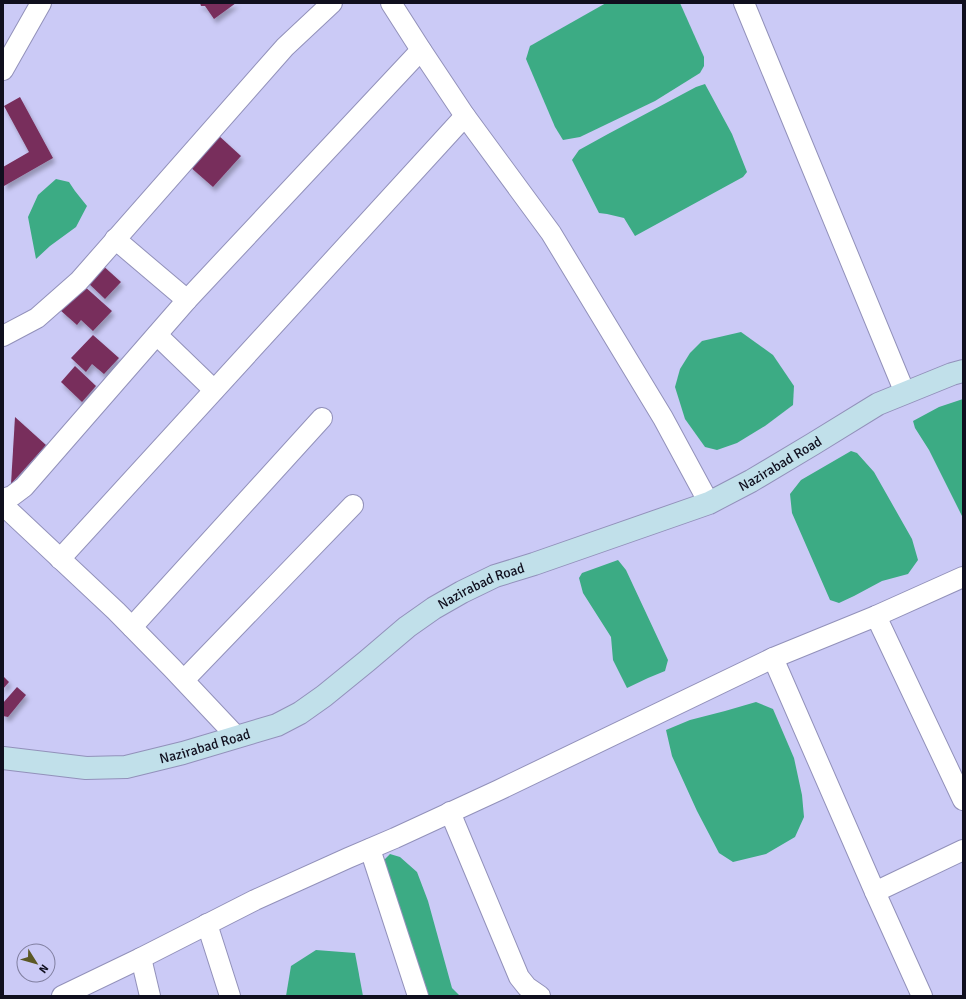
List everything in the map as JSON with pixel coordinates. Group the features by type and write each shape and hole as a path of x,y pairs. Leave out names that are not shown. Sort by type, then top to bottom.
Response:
{"main road":[{"name":"Nazirabad Road","path":"3,758 86,768 126,767 184,753 277,725 300,713 324,696 407,627 434,608 462,592 495,576 534,564 708,502 751,481 878,404 963,371"}],"street":[{"path":"3,70 40,3"},
{"path":"3,336 37,318 79,281 285,47 332,3"},
{"path":"391,3 420,50 465,116 551,233 663,418 708,502"},
{"path":"744,3 905,393"},
{"path":"3,499 12,496 24,487 157,334 420,50"},
{"path":"60,559 465,116"},
{"path":"115,239 188,300"},
{"path":"157,334 214,390"},
{"path":"132,627 322,418"},
{"path":"3,505 116,611 184,680 237,737"},
{"path":"184,680 353,505"},
{"path":"71,994 255,900 499,790 773,658 876,616 963,577"},
{"path":"876,616 963,800"},
{"path":"773,658 922,996"},
{"path":"450,812 519,977 527,987 540,996"},
{"path":"370,849 418,996"},
{"path":"875,892 963,850"},
{"path":"207,924 230,996"},
{"path":"141,958 150,996"}],"shaded area":[{"path":"606,3 680,3 704,57 704,66 700,73 655,101 580,137 563,140 555,127 526,59 530,46"},
{"path":"705,84 732,134 747,172 743,177 635,236 624,218 599,213 572,160 579,150 696,87"},
{"path":"56,179 69,182 87,206 76,227 50,246 36,259 28,217 38,195"},
{"path":"741,332 773,355 794,386 793,405 765,426 737,443 717,450 705,447 685,419 675,387 680,369 690,353 702,341"},
{"path":"963,399 963,518 929,450 915,428 913,421 939,407"},
{"path":"851,451 857,453 874,472 912,539 918,560 908,574 882,581 839,603 830,600 792,513 790,494 801,480"},
{"path":"618,560 626,570 668,660 665,671 627,688 613,660 611,637 583,593 579,578 582,573"},
{"path":"756,702 773,709 794,758 802,795 804,817 795,837 766,854 733,862 719,853 697,811 672,756 666,730 690,720"},
{"path":"390,854 400,857 417,872 428,901 452,988 460,996 421,996 379,865"},
{"path":"316,950 355,953 363,996 286,996 291,966"}],"building":[{"path":"200,3 236,3 214,19 205,6 201,6"},
{"path":"20,97 53,158 4,186 3,167 29,152 4,106"},
{"path":"218,135 241,156 213,187 189,166"},
{"path":"100,263 121,282 105,299 85,280"},
{"path":"83,285 112,311 93,331 81,320 77,325 60,310"},
{"path":"93,335 119,358 104,374 92,364 86,372 71,358"},
{"path":"75,366 96,386 82,402 61,382"},
{"path":"15,417 46,445 11,484"},
{"path":"3,676 9,682 3,689"},
{"path":"17,687 26,695 8,717 3,716 3,703"}]}
